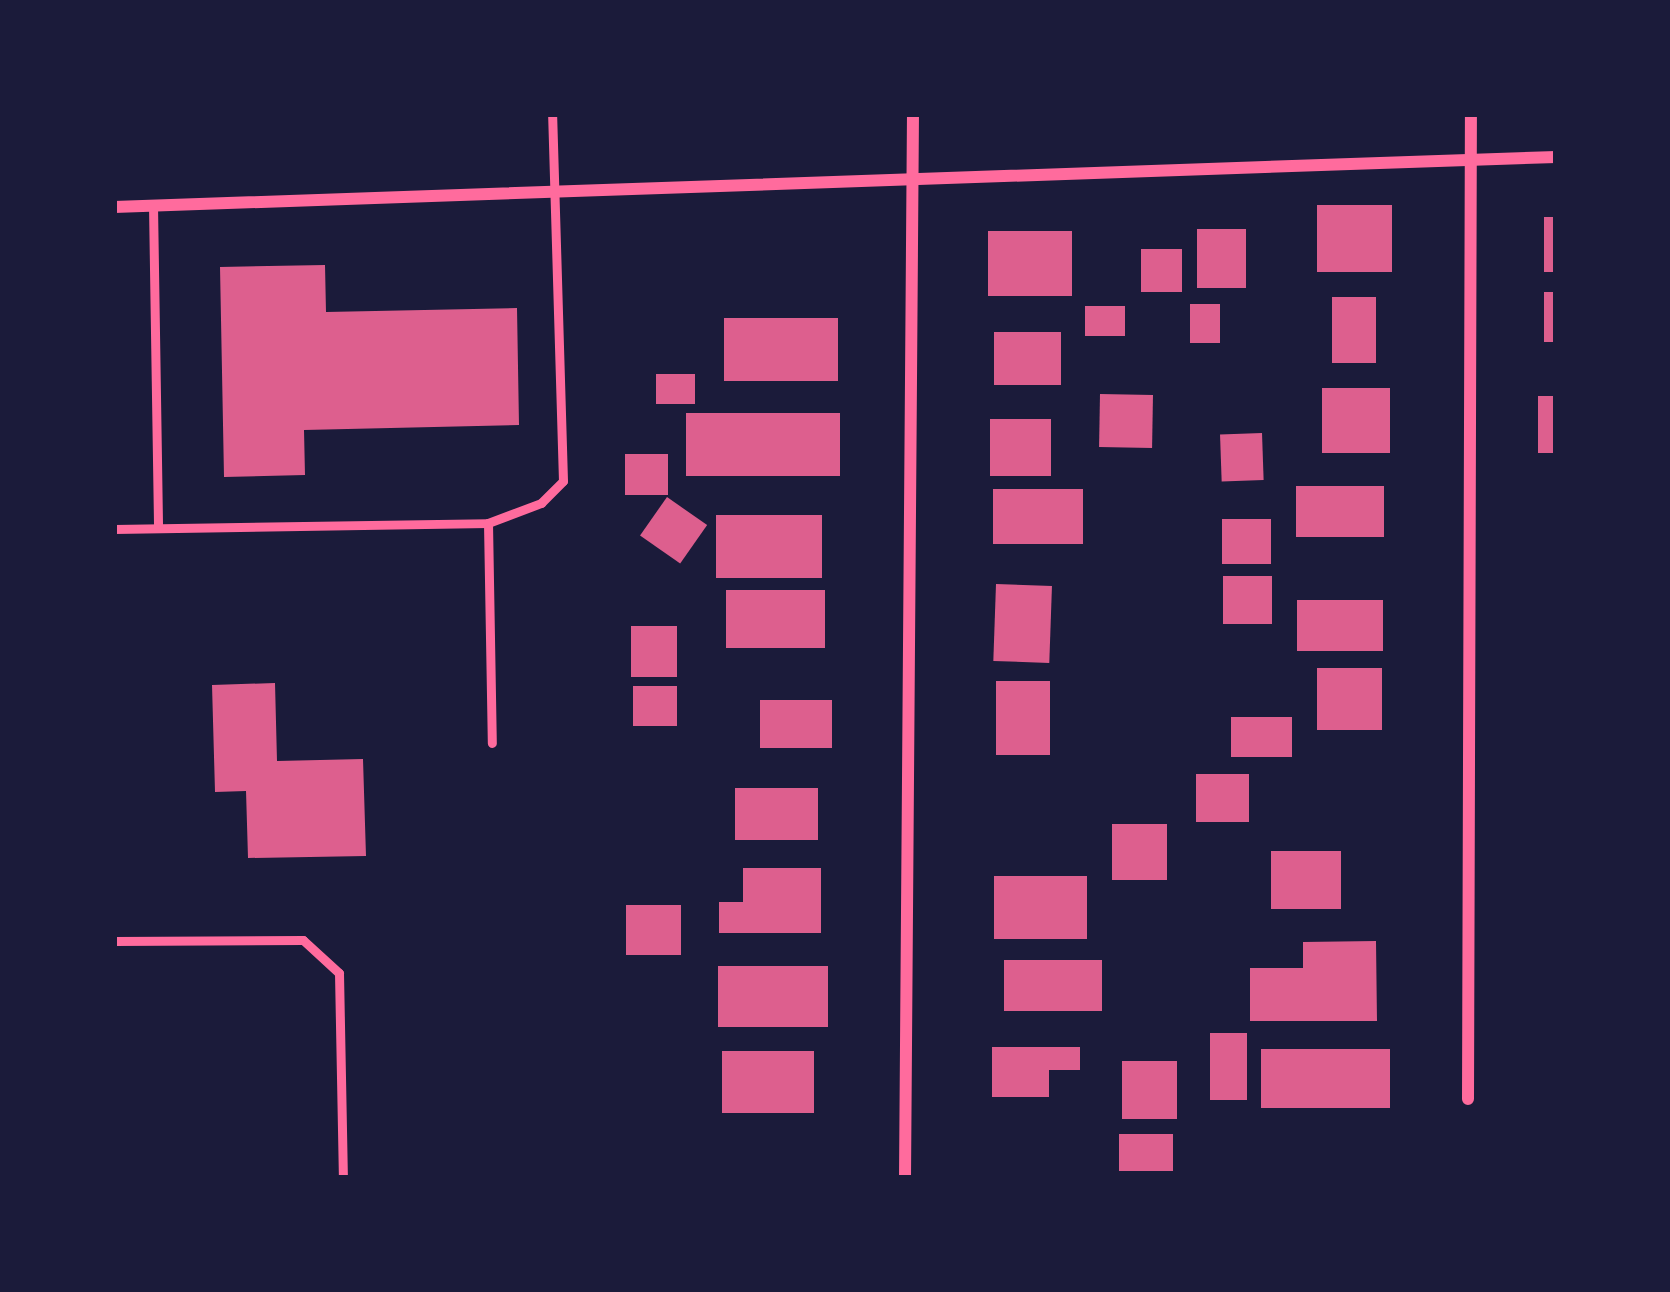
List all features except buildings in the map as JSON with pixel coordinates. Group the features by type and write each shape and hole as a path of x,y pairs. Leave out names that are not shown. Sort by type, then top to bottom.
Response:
{"street":[{"path":"905,1178 913,114"},
{"path":"1468,1099 1471,114"},
{"path":"114,206 1556,157"}],"lane":[{"path":"114,529 488,523 541,503 563,481 552,114"},
{"path":"153,205 158,528"},
{"path":"488,523 492,743"},
{"path":"114,941 303,940 339,973 343,1178"}]}
